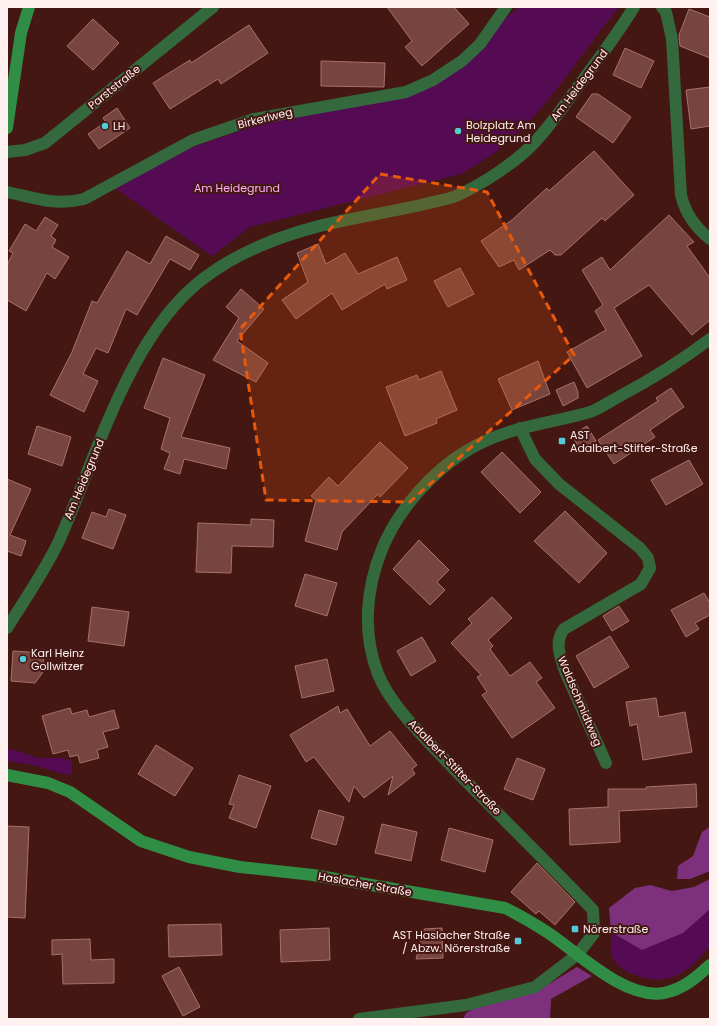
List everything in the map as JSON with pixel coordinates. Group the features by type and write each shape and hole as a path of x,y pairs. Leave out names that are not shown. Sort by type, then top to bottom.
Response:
{"street":[{"path":"7,128 21,33 29,7"},
{"name":"Parststraße","path":"7,152 25,150 45,143 213,7"},
{"name":"Birkerlweg","path":"7,192 53,202 67,203 84,199 193,140 254,119 406,92 433,80 462,61 480,44 506,7"},
{"name":"Am Heidegrund","path":"7,628 57,545 132,369 165,317 184,295 204,278 246,252 271,242 298,232 455,196 484,180 533,144 558,115 616,37 634,7"},
{"path":"662,7 666,12 672,40 681,195 684,206 692,219 710,239"},
{"name":"Adalbert-Stifter-Straße","path":"578,954 594,933 593,910 419,733 389,695 378,676 368,635 367,615 377,563 386,538 403,512 441,470 468,449 503,433 592,411 649,380 710,339"},
{"name":"Waldschmidtweg","path":"520,428 535,459 559,484 640,548 648,558 650,568 647,576 641,584 564,629 559,636 559,655 606,763"},
{"name":"Haslacher Straße","path":"7,774 48,783 70,792 141,840 157,848 189,857 240,867 313,875 505,908 523,917 578,954 612,980 635,989 663,993 683,987 710,965"},
{"path":"359,1019 466,1005 535,987 578,954"}],"highlighted area":[{"path":"380,174 487,192 574,355 410,502 266,500 240,329"}],"green space":[{"path":"519,7 619,7 563,81 527,124 496,152 461,174 250,227 212,256 115,188 189,148 267,122 408,96 454,61"},
{"path":"7,748 39,758 63,758 72,762 72,773 67,775 33,765 7,761"},
{"path":"710,909 710,946 693,964 675,976 666,979 643,978 624,970 612,957 611,932 642,950 683,933"}],"shaded area":[{"path":"710,827 710,871 690,879 677,879 678,866 693,856 702,832"},
{"path":"710,879 710,909 683,933 642,950 611,932 609,908 635,888 650,885 672,891 694,887"},
{"path":"577,967 592,976 551,999 550,1019 463,1019 466,1013 476,1007 518,997 549,984"}],"building":[{"path":"387,7 454,7 469,24 422,66 405,47 412,41"},
{"path":"689,9 710,17 710,58 680,46 679,35"},
{"path":"93,19 119,43 93,70 67,46"},
{"path":"249,25 268,53 221,84 218,79 170,109 153,83 190,60 191,63"},
{"path":"625,48 654,61 641,88 613,75"},
{"path":"321,61 385,63 384,87 321,86"},
{"path":"710,87 710,126 691,129 686,90"},
{"path":"592,94 598,94 631,117 613,143 576,117"},
{"path":"117,108 130,128 99,149 88,134 106,122 103,118"},
{"path":"594,151 634,195 605,221 602,218 561,255 555,255 550,250 519,270 514,260 499,267 481,241 512,220 547,188 549,191"},
{"path":"669,215 694,242 687,246 710,278 710,320 692,335 649,285 614,308 642,356 587,388 567,352 606,330 595,311 603,305 582,270 602,257 610,270"},
{"path":"45,217 58,225 51,236 56,240 52,247 69,257 55,279 47,273 26,311 7,300 7,265 13,253 9,251 25,224 36,231"},
{"path":"166,236 199,255 190,270 170,259 137,315 126,309 108,353 96,348 83,374 98,381 84,412 50,395 72,352 92,301 97,303 127,251 150,264"},
{"path":"318,244 326,264 345,253 358,274 397,257 407,280 387,289 385,284 342,310 332,293 296,319 282,300 308,282 297,253"},
{"path":"460,268 474,294 448,307 434,281"},
{"path":"241,289 264,309 237,341 268,363 256,382 213,360 239,318 226,307"},
{"path":"163,358 205,375 181,437 230,448 226,469 184,459 180,474 164,469 170,453 161,449 170,418 144,408"},
{"path":"538,361 550,394 512,410 498,379"},
{"path":"441,371 457,410 436,419 437,423 405,436 386,387 417,375 419,380"},
{"path":"574,382 578,392 578,398 563,406 556,390"},
{"path":"671,388 684,407 650,430 655,437 614,464 598,440 658,401 656,398"},
{"path":"37,426 71,437 62,466 28,454"},
{"path":"587,426 596,441 580,450 572,435"},
{"path":"380,442 408,468 380,497 378,494 342,532 337,550 305,541 316,500 311,496 329,477 338,486"},
{"path":"502,452 541,492 520,513 481,472"},
{"path":"689,460 703,484 666,505 651,480"},
{"path":"7,479 31,489 10,535 26,541 21,556 7,551"},
{"path":"109,509 126,515 113,549 82,538 92,512 106,517"},
{"path":"565,511 607,553 579,583 534,541"},
{"path":"251,519 274,520 273,547 232,546 231,573 196,572 198,523 251,525"},
{"path":"419,540 449,570 437,582 445,590 430,605 393,569"},
{"path":"305,574 337,583 327,616 295,606"},
{"path":"704,593 710,603 710,615 695,623 699,629 686,637 671,610"},
{"path":"492,597 512,618 488,640 493,646 490,649 510,676 530,662 542,678 536,682 555,708 512,738 482,695 487,692 477,677 481,675 451,643 472,623 468,619"},
{"path":"619,606 629,621 612,631 603,616"},
{"path":"92,607 129,612 124,646 88,641"},
{"path":"610,636 629,667 594,688 576,656"},
{"path":"422,637 436,661 411,676 397,651"},
{"path":"13,651 44,653 43,672 35,683 11,681"},
{"path":"327,659 334,691 302,698 295,666"},
{"path":"656,698 659,717 685,712 692,752 643,760 637,724 630,726 626,702"},
{"path":"338,706 340,713 347,709 370,746 390,731 417,765 412,769 415,774 388,795 393,776 364,798 354,786 349,802 314,757 306,762 290,735"},
{"path":"70,708 72,714 87,710 89,717 114,710 119,728 103,732 108,747 97,750 99,758 80,763 78,755 70,757 68,750 53,754 42,716"},
{"path":"156,745 193,768 175,796 138,774"},
{"path":"517,758 545,769 533,800 504,789"},
{"path":"239,775 271,786 256,828 229,818 234,805 229,804"},
{"path":"696,784 697,807 619,811 620,842 570,845 569,809 608,807 608,789 646,789 646,787"},
{"path":"319,810 344,817 336,845 311,838"},
{"path":"382,824 417,832 411,861 375,853"},
{"path":"7,826 29,827 25,918 7,917"},
{"path":"449,828 493,840 485,872 441,860"},
{"path":"537,863 575,902 555,925 539,911 536,914 511,892"},
{"path":"221,924 222,955 169,957 168,925"},
{"path":"329,928 330,960 281,962 280,930"},
{"path":"442,928 443,958 416,959 424,929"},
{"path":"90,939 91,960 114,959 114,983 63,984 62,954 52,955 52,940"},
{"path":"179,967 200,1007 183,1016 162,976"}],"place":[{"name":"LH","path":"105,126"},
{"name":"Bolzplatz Am Heidegrund","path":"458,131"},
{"name":"AST Adalbert-Stifter-Straße","path":"562,441"},
{"name":"Karl Heinz Gollwitzer","path":"23,659"},
{"name":"Nörerstraße","path":"575,929"},
{"name":"AST Haslacher Straße / Abzw. Nörerstraße","path":"518,941"}]}
